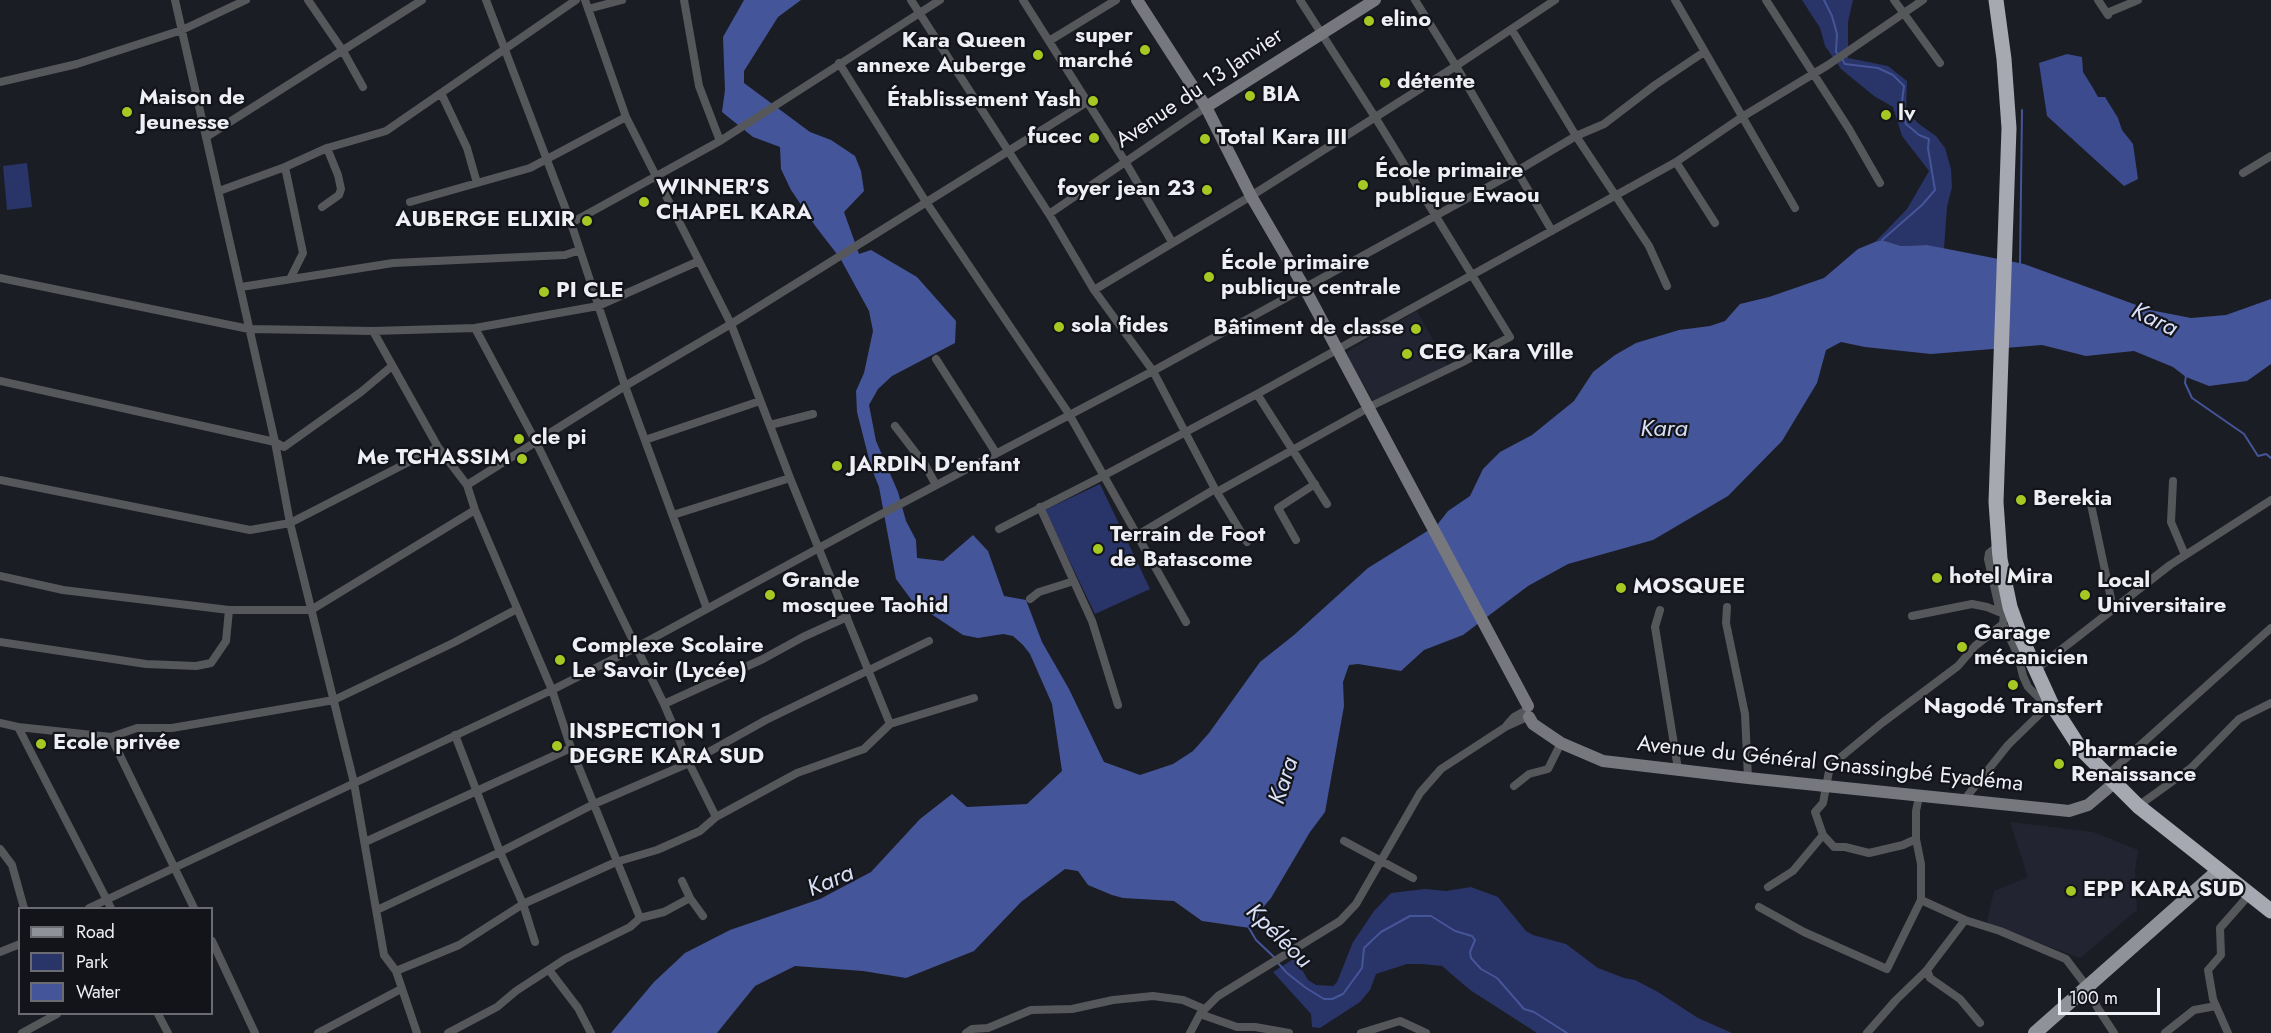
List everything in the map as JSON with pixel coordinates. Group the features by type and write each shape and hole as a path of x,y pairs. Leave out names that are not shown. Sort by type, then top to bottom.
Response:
{"highway":[{"path":"1996,0 2008,107 1996,471 2004,611 2035,670 2049,705 2080,748 2138,806 2271,911"}],"main road":[{"path":"1137,0 1206,107 1251,196 1304,287 1507,667 1527,712"},
{"name":"Avenue du 13 Janvier","path":"1206,107 1375,0"},
{"name":"Avenue du Général Gnassingbé Eyadéma","path":"1527,712 1533,724 1561,743 1603,761 1748,778 2069,811 2088,804 2110,780"},
{"path":"2035,1033 2218,871"}],"street":[{"path":"175,0 241,287 290,523 354,783 384,955 396,971 417,1033"},
{"path":"0,82 77,64 182,30 246,0"},
{"path":"308,0 344,51 363,87"},
{"path":"206,137 422,0"},
{"path":"486,0 503,50 571,223 625,386 707,609"},
{"path":"219,191 285,167 327,148 386,131 576,0"},
{"path":"622,0 587,4 626,117 731,324 790,478 890,724"},
{"path":"684,0 699,86 720,141"},
{"path":"911,0 1094,290 1153,371 1184,433 1247,542"},
{"path":"571,223 720,141 838,63 940,0"},
{"path":"1023,0 1126,163 1172,242"},
{"path":"1049,41 1116,0"},
{"path":"1136,536 1367,408 1510,337 1300,0"},
{"path":"1415,0 1552,231"},
{"path":"1094,290 1251,196 1512,30 1555,0"},
{"path":"1676,0 1795,208"},
{"path":"1766,0 1849,129 1880,183"},
{"path":"1894,0 1940,63"},
{"path":"999,529 1257,394 1676,162 1742,117 1828,65 1923,0"},
{"path":"2098,0 2107,14 2138,0"},
{"path":"1512,30 1576,136 1649,246 1667,286"},
{"path":"93,907 552,690 635,648 874,518 1153,371 1576,136 1604,123 1704,52"},
{"path":"838,63 926,202 1069,414 1186,622"},
{"path":"441,93 467,148 477,183"},
{"path":"467,485 1087,102"},
{"name":"Avenue du 13 Janvier","path":"1048,214 1206,107"},
{"path":"410,202 530,168 546,157 626,117"},
{"path":"322,207 339,195 342,189 327,148"},
{"path":"2243,173 2271,156"},
{"path":"1676,162 1715,223"},
{"path":"285,167 303,253 290,279"},
{"path":"241,287 393,263 565,255 580,250"},
{"path":"0,278 249,329 373,331 475,328 598,306 699,261"},
{"path":"475,328 536,442 664,704 689,763 716,817"},
{"path":"373,331 438,447 467,485 475,510 552,690 571,748 640,918"},
{"path":"936,359 996,453"},
{"path":"0,381 275,442 284,447 361,392 392,366"},
{"path":"1257,394 1327,504"},
{"path":"645,440 760,401"},
{"path":"770,425 813,414"},
{"path":"895,426 925,465 936,485"},
{"path":"0,480 250,530 290,523 438,447"},
{"path":"673,515 790,478"},
{"path":"2173,481 2171,522 2185,555"},
{"path":"1296,540 1278,508 1315,484"},
{"path":"2090,500 2113,608"},
{"path":"2035,670 2185,555 2271,500"},
{"path":"1040,507 1092,621 1118,705"},
{"path":"0,576 63,590 229,610 311,610 475,510"},
{"path":"1030,599 1039,592 1074,581"},
{"path":"1912,616 1972,604 2004,611 2003,624 2018,655 2023,676 2034,694 2049,705 2008,746 1964,800"},
{"path":"1727,607 1726,623 1745,714 1748,778"},
{"path":"0,723 111,737 137,728 172,728 334,700 453,643 517,609"},
{"path":"0,642 146,664 196,666 211,663 226,641 229,610"},
{"path":"1660,610 1655,627 1678,769"},
{"path":"664,704 847,617"},
{"path":"1916,839 1903,845 1869,853 1845,847 1834,847 1823,835 1815,812 1823,802 1830,766 1882,723 1958,666 1975,646 2003,624"},
{"path":"2110,780 2271,628"},
{"path":"376,910 500,852 594,804 689,763 766,720 929,641"},
{"path":"396,971 459,945 523,904 616,862 657,850 700,831 716,817 797,773 864,749 890,724 974,698"},
{"path":"2138,806 2190,768 2239,719 2271,703"},
{"path":"1190,1033 1202,1012 1230,987 1340,921 1356,903 1420,793 1441,769 1527,712"},
{"path":"18,727 110,907"},
{"path":"455,735 500,852 523,904 535,942"},
{"path":"111,737 193,907"},
{"path":"1514,786 1529,774 1548,769 1561,743"},
{"path":"365,842 571,748"},
{"path":"1759,907 1804,932 1887,969 1921,900 1921,864 1916,839 1916,811 1919,797"},
{"path":"1768,886 1793,871 1823,835"},
{"path":"1344,841 1413,878"},
{"path":"0,849 12,865 23,907"},
{"path":"682,881 690,898 703,916"},
{"path":"2228,1033 2216,1006 2208,970 2221,955 2220,928 2248,895"},
{"path":"448,1033 496,1007 565,959 630,927 640,918 664,912 690,898"},
{"path":"1921,900 1965,920 2000,931 2066,959 2088,988 2097,1007 2115,1033"},
{"path":"1867,1033 1927,970 1965,920"},
{"path":"213,943 255,1033"},
{"path":"0,952 18,945"},
{"path":"549,970 578,1008 591,1033"},
{"path":"1927,970 1930,978 1960,999 1980,1023"},
{"path":"318,1033 401,989"},
{"path":"966,1033 972,1029 989,1031 1031,1010 1072,1009 1113,1000 1153,996 1183,1000 1202,1012 1237,1028 1255,1027 1289,1033"},
{"path":"2165,1033 2194,1010 2216,1006"},
{"path":"22,1033 55,1015"},
{"path":"159,1015 168,1033"},
{"path":"1361,1033 1400,1021 1426,1033"}],"shaded area":[{"path":"2067,54 2082,57 2083,72 2098,97 2105,97 2118,118 2122,130 2133,144 2138,179 2124,186 2047,116 2039,63"},
{"name":"CEG Kara Ville","path":"1417,311 1447,365 1374,402 1347,356 1348,351"},
{"name":"EPP KARA SUD","path":"2010,822 2093,832 2138,850 2135,871 2137,910 2080,958 1991,925 1987,921 1994,891 2028,877"}],"green space":[{"path":"1802,0 1853,0 1848,22 1848,58 1888,66 1907,81 1906,111 1936,136 1945,148 1951,169 1952,187 1947,207 1944,249 1927,245 1901,246 1882,240 1875,242 1907,209 1929,171 1902,136 1893,107 1874,96 1841,69 1825,46 1820,28"},
{"path":"27,163 32,207 7,210 3,166"},
{"name":"Terrain de Foot de Batascome","path":"1100,484 1150,589 1095,614 1045,510"},
{"path":"1471,887 1498,897 1526,931 1533,935 1566,944 1598,968 1635,980 1698,1018 1732,1033 1537,1033 1470,990 1442,966 1422,964 1407,964 1376,974 1370,990 1360,1002 1320,1028 1312,1027 1311,1014 1273,972 1295,958 1308,980 1316,985 1333,986 1337,982 1353,942 1374,911 1391,893 1425,889 1446,891"}],"water":[{"name":"Kara","path":"744,0 801,0 778,17 744,71 744,83 810,132 831,140 855,156 861,171 864,191 844,212 859,254 871,250 917,277 956,321 955,343 892,376 878,389 869,405 876,441 898,492 906,521 916,540 917,558 943,561 973,535 988,551 1004,596 1026,600 1042,642 1069,689 1104,762 1140,775 1173,764 1193,751 1209,733 1260,662 1294,635 1368,568 1437,525 1448,511 1470,496 1483,469 1500,452 1532,435 1574,401 1593,372 1615,355 1636,343 1679,330 1710,326 1725,321 1740,304 1769,297 1824,278 1858,249 1875,242 1882,240 1901,246 1927,245 2024,264 2150,310 2191,318 2226,315 2271,299 2271,364 2247,381 2209,386 2186,377 2173,367 2134,351 2086,356 2042,345 1931,354 1841,342 1826,350 1817,383 1782,441 1728,496 1653,540 1568,564 1528,586 1463,635 1424,650 1401,671 1358,664 1349,665 1343,682 1344,706 1325,812 1310,832 1271,898 1260,911 1256,923 1250,928 1202,921 1174,901 1123,898 1112,895 1088,885 1078,871 1065,869 1021,902 974,951 906,978 863,971 795,966 755,986 717,1033 611,1033 654,982 685,953 730,930 820,899 871,872 920,819 952,794 967,807 1027,804 1062,771 1052,704 1030,654 1023,645 1013,636 1003,634 978,638 963,635 913,602 896,579 879,487 871,467 857,412 856,391 864,373 873,331 869,311 840,258 791,190 781,169 780,147 753,137 722,112 725,90 723,37"}],"waterway":[{"path":"1824,0 1837,34 1836,52 1838,54"},
{"path":"1842,59 1845,64 1878,68 1893,75 1904,86 1901,109 1906,124 1919,135 1929,139 1928,148 1935,190 1922,205 1882,240"},
{"path":"2020,265 2022,110"},
{"path":"2186,375 2185,383 2192,398 2244,434 2258,456 2266,454 2271,458"},
{"name":"Kpéléou","path":"1277,962 1306,988 1324,999 1332,999 1343,994 1362,968 1364,948 1381,932 1410,916 1431,916 1455,931 1472,936 1475,940 1470,952 1471,958 1481,969 1497,978 1524,1009 1534,1012 1567,1033"},
{"name":"Kpéléou","path":"1249,928 1256,940 1274,957"}],"place":[{"name":"elino","path":"1369,21"},
{"name":"super marché","path":"1145,50"},
{"name":"Kara Queen annexe Auberge","path":"1038,55"},
{"name":"détente","path":"1385,83"},
{"name":"BIA","path":"1250,96"},
{"name":"Établissement Yash","path":"1093,101"},
{"name":"Maison de Jeunesse","path":"127,112"},
{"name":"lv","path":"1886,115"},
{"name":"fucec","path":"1094,138"},
{"name":"Total Kara III","path":"1205,139"},
{"name":"École primaire publique Ewaou","path":"1363,185"},
{"name":"foyer jean 23","path":"1207,190"},
{"name":"WINNER'S CHAPEL KARA","path":"644,202"},
{"name":"AUBERGE ELIXIR","path":"587,221"},
{"name":"École primaire publique centrale","path":"1209,277"},
{"name":"PI CLE","path":"544,292"},
{"name":"sola fides","path":"1059,327"},
{"name":"Bâtiment de classe","path":"1416,329"},
{"name":"CEG Kara Ville","path":"1407,354"},
{"name":"cle pi","path":"519,439"},
{"name":"Me TCHASSIM","path":"522,459"},
{"name":"JARDIN D'enfant","path":"837,466"},
{"name":"Berekia","path":"2021,500"},
{"name":"Terrain de Foot de Batascome","path":"1098,549"},
{"name":"hotel Mira","path":"1937,578"},
{"name":"MOSQUEE","path":"1621,588"},
{"name":"Grande mosquee Taohid","path":"770,595"},
{"name":"Local Universitaire","path":"2085,595"},
{"name":"Garage mécanicien","path":"1962,647"},
{"name":"Complexe Scolaire Le Savoir (Lycée)","path":"560,660"},
{"name":"Nagodé Transfert","path":"2013,685"},
{"name":"Ecole privée","path":"41,744"},
{"name":"INSPECTION 1 DEGRE KARA SUD","path":"557,746"},
{"name":"Pharmacie Renaissance","path":"2059,764"},
{"name":"EPP KARA SUD","path":"2071,891"}]}
